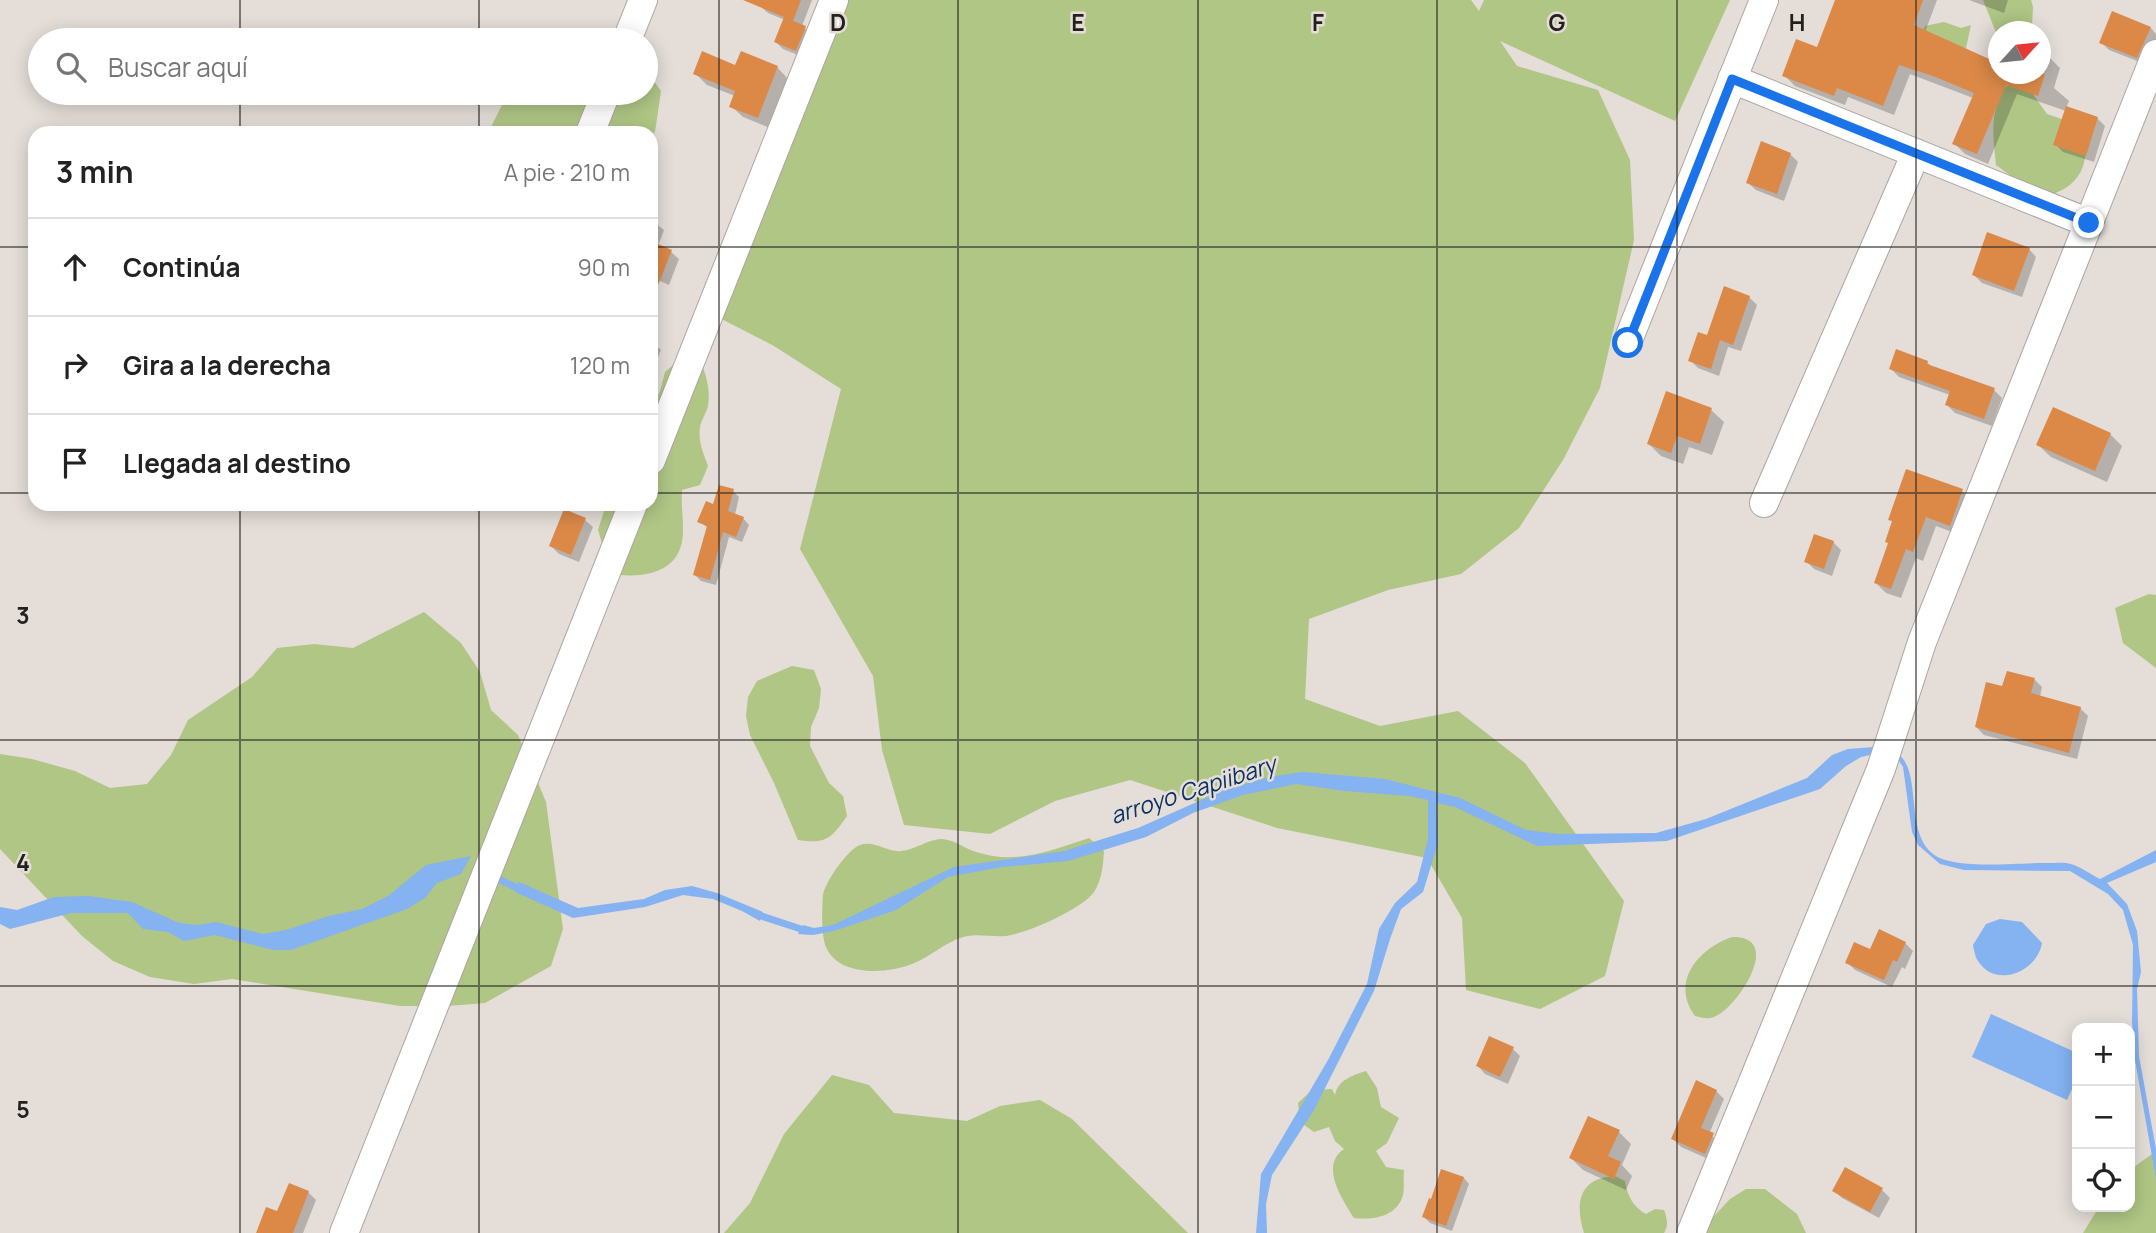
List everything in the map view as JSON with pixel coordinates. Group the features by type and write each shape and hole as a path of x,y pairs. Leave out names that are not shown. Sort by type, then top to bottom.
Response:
{"street":[{"path":"632,28 643,0"},
{"path":"658,442 834,0"},
{"path":"1628,343 1764,0"},
{"path":"1691,1233 1881,769 1922,642 2156,54"},
{"path":"1732,79 2089,223"},
{"path":"593,126 601,105"},
{"path":"1764,503 1916,153"},
{"path":"344,1233 631,511"}],"green space":[{"path":"840,0 1471,0 1479,11 1484,0 1730,0 1675,121 1500,41 1517,66 1598,90 1630,160 1634,240 1600,388 1563,460 1519,528 1461,574 1388,590 1309,619 1305,699 1380,726 1458,711 1525,763 1624,901 1605,976 1540,1009 1466,990 1462,918 1427,858 1277,828 1130,780 1055,801 990,834 904,825 882,750 873,676 800,549 841,389 774,346 702,309"},
{"path":"1983,0 2031,0 2032,21 1991,21"},
{"path":"1944,22 1961,28 1971,25 1966,48 1949,56 1922,34 1925,26"},
{"path":"2026,84 2047,114 2085,127 2084,164 2074,181 2066,188 2041,198 1996,165 1993,133 1995,115 2006,86"},
{"path":"658,87 661,91 656,126 492,126 502,105 658,105"},
{"path":"696,352 705,372 709,392 708,406 700,432 701,447 708,466 700,485 682,490 682,543 670,563 649,573 611,574 598,530 604,511 658,511 658,395 665,372 679,360"},
{"path":"2149,594 2156,595 2156,668 2123,643 2115,608"},
{"path":"424,612 461,643 480,672 491,710 518,735 546,802 563,929 551,966 485,1003 400,1006 232,979 194,984 150,977 113,961 82,936 0,849 0,754 32,759 75,771 110,788 147,784 171,755 188,720 252,677 277,648 314,644 353,648"},
{"path":"792,666 814,670 821,689 819,708 811,727 810,746 829,783 843,796 847,816 832,835 822,840 798,840 750,735 746,716 748,697 757,681"},
{"path":"1089,838 1104,851 1097,887 1088,899 1078,906 1039,926 1005,936 963,937 919,961 890,970 852,968 832,957 826,947 822,921 825,889 844,859 860,845 871,844 901,851 942,839 991,856 1019,857 1047,852"},
{"path":"1732,937 1747,940 1755,948 1756,959 1752,973 1735,1000 1725,1010 1710,1018 1695,1016 1685,991 1691,968 1708,950"},
{"path":"1366,1071 1377,1088 1381,1107 1399,1118 1387,1143 1376,1151 1386,1167 1404,1170 1404,1188 1402,1198 1394,1210 1375,1218 1361,1219 1354,1218 1344,1202 1333,1174 1333,1164 1344,1149 1335,1141 1329,1127 1314,1132 1300,1122 1298,1103 1312,1090 1332,1089 1335,1095 1339,1085 1351,1076"},
{"path":"832,1075 869,1085 894,1113 967,1121 1000,1106 1040,1100 1072,1119 1188,1233 724,1233 750,1203 784,1134"},
{"path":"2156,1151 2156,1233 2083,1233 2096,1212 2135,1212 2135,1166"},
{"path":"1615,1176 1625,1181 1631,1200 1641,1211 1646,1214 1655,1209 1664,1210 1667,1227 1664,1233 1584,1233 1580,1212 1582,1194 1593,1182"},
{"path":"1746,1189 1765,1189 1797,1214 1806,1233 1703,1233 1704,1227 1730,1199"}],"water":[{"path":"1874,747 1870,755 1846,766 1820,789 1667,841 1537,846 1455,807 1437,803 1438,843 1423,892 1401,909 1374,991 1314,1110 1272,1175 1266,1204 1267,1233 1256,1233 1261,1174 1328,1060 1367,984 1379,929 1395,903 1417,882 1428,839 1428,800 1296,784 1243,795 1193,813 1146,837 1068,861 1002,867 948,877 896,910 834,931 813,935 798,934 803,925 814,928 833,925 954,867 1064,851 1138,828 1224,790 1269,777 1303,772 1385,779 1460,798 1526,830 1559,834 1656,833 1706,819 1807,778 1832,755 1848,749"},
{"path":"1895,752 1904,760 1912,785 1918,830 1924,844 1933,854 1943,859 1989,865 2066,863 2100,879 2156,850 2156,862 2107,883 2127,904 2137,931 2141,972 2137,989 2139,1056 2156,1149 2156,1179 2135,1060 2135,1023 2132,1023 2133,945 2123,910 2108,894 2070,871 1964,870 1940,864 1918,845 1912,832 1903,767 1899,761 1892,759"},
{"path":"471,856 461,874 437,883 425,898 407,909 291,950 273,950 215,935 184,941 168,932 143,929 128,913 71,913 10,929 0,924 0,907 17,910 54,897 88,896 132,902 179,923 198,925 216,922 263,934 362,909 388,896 426,865"},
{"path":"519,882 578,908 644,899 665,890 692,886 763,912 760,921 713,899 683,895 645,907 573,918 515,892"},
{"path":"2000,919 2022,922 2042,943 2039,953 2024,969 2005,975 1986,969 1977,959 1973,945 1986,924"},
{"path":"1991,1014 2072,1051 2072,1089 2067,1100 1972,1057"}],"building":[{"path":"743,0 801,0 793,21 806,26 796,51 774,42 784,17"},
{"path":"1835,0 1923,0 1914,25 1988,58 1988,84 2042,84 2038,96 2006,85 1977,154 1952,144 1974,93 1899,65 1883,106 1837,88 1834,96 1782,76 1796,39 1817,47"},
{"path":"2112,11 2151,27 2137,58 2099,43"},
{"path":"702,51 735,65 741,51 778,66 758,118 729,107 735,91 693,74"},
{"path":"2066,106 2098,117 2086,156 2053,145"},
{"path":"1761,141 1791,153 1777,194 1746,183"},
{"path":"1987,232 2030,248 2014,291 1972,275"},
{"path":"658,244 672,250 658,285"},
{"path":"1724,286 1750,296 1733,345 1720,340 1711,369 1688,361 1698,332 1707,335"},
{"path":"1896,349 1928,361 1927,364 1995,388 1984,419 1945,405 1950,391 1889,369"},
{"path":"1666,391 1712,408 1700,444 1677,436 1671,453 1647,444"},
{"path":"2053,407 2111,433 2095,471 2036,445"},
{"path":"1906,469 1963,489 1950,526 1926,517 1913,552 1906,549 1891,589 1874,583 1888,543 1885,542 1892,521 1888,520"},
{"path":"719,485 734,489 728,511 744,517 736,537 723,532 710,580 693,575 707,526 697,522 706,501 713,504"},
{"path":"563,511 586,518 571,555 549,546"},
{"path":"1814,534 1834,541 1824,569 1804,562"},
{"path":"2007,671 2035,678 2031,693 2081,707 2069,753 1975,727 1986,682 2002,686"},
{"path":"1879,929 1906,942 1897,962 1893,960 1884,980 1845,963 1854,942 1870,949"},
{"path":"1489,1036 1514,1047 1500,1077 1476,1066"},
{"path":"1696,1080 1717,1090 1701,1128 1714,1133 1705,1154 1671,1139"},
{"path":"1588,1116 1620,1130 1608,1156 1621,1162 1614,1179 1569,1158"},
{"path":"1845,1167 1883,1188 1870,1212 1832,1191"},
{"path":"1441,1169 1464,1177 1446,1226 1422,1217"},
{"path":"289,1183 309,1191 293,1233 256,1233 266,1207 277,1211"}],"waterway":[{"name":"arroyo Capiibary","path":"492,876 526,892"},
{"name":"arroyo Capiibary","path":"755,914 807,931"}],"route":[{"path":"1628,343 1732,79 2089,223"}]}
